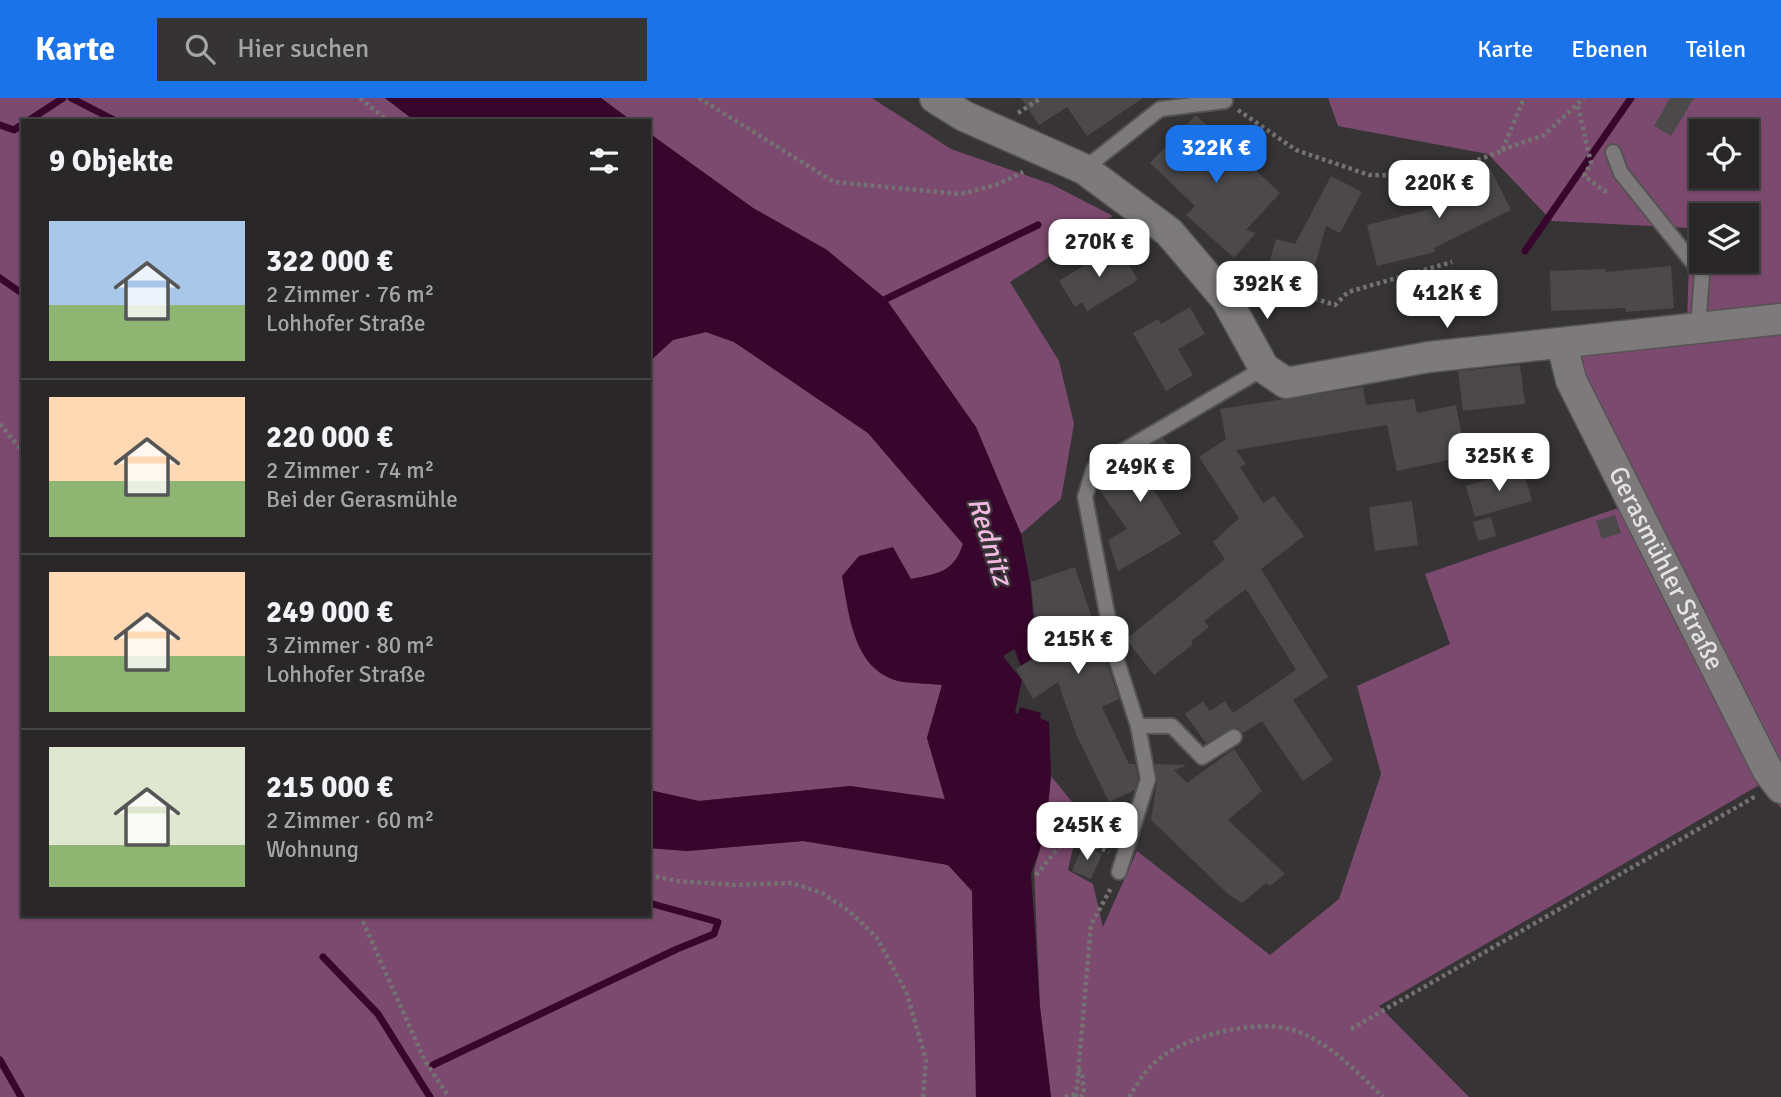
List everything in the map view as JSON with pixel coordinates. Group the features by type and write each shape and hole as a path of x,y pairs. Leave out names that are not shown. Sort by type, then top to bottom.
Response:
{"street":[{"path":"935,98 964,116 1084,169 1169,232 1218,290 1264,368 1286,383 1429,357 1781,319"},
{"name":"Gerasmühler Straße","path":"1562,344 1577,392 1774,780"}],"lane":[{"path":"1084,169 1160,109 1226,101"},
{"path":"1614,152 1621,173 1702,274 1686,329"},
{"path":"1122,866 1148,779 1138,726 1115,654 1085,496 1094,468 1264,368"},
{"path":"1138,726 1172,726 1202,757 1234,737"}],"path":[{"path":"360,98 386,119"},
{"path":"699,98 834,182 960,194 996,185 1057,156"},
{"path":"1502,150 1524,98"},
{"path":"1226,101 1296,150 1370,175 1435,176 1544,135 1584,98"},
{"path":"1578,106 1590,158"},
{"path":"1218,290 1245,277 1335,305 1348,292 1452,262"},
{"path":"0,424 21,450"},
{"path":"1351,1029 1759,794 1774,780"},
{"path":"1036,875 1064,841 1082,840 1122,866 1091,925 1077,1096 1065,1097"},
{"path":"651,875 677,881 735,885 792,883 822,893 849,911 877,938 907,994 926,1059 923,1097"},
{"path":"361,917 425,1061 449,1097"},
{"path":"1129,1097 1151,1065 1192,1040 1245,1027 1291,1029 1324,1045 1383,1097"}],"shaded area":[{"path":"0,98 385,98 412,119 21,119 21,917 651,917 651,848 687,851 803,841 932,861 948,865 972,891 976,1097 0,1097"},
{"path":"601,98 872,98 951,149 1051,184 1113,216 1010,282 1059,361 1074,424 1061,499 1021,534 976,427 827,250 753,208 651,134 651,119 629,119"},
{"path":"1328,98 1781,98 1781,808 1761,784 1379,1006 1469,1097 1051,1097 1040,1007 1034,870 1045,834 1051,776 1081,813 1068,870 1093,884 1103,927 1137,851 1270,955 1339,899 1381,774 1357,686 1450,644 1425,574 1618,508 1568,346 1687,324 1689,260 1689,273 1759,273 1759,203 1689,203 1689,228 1552,221 1488,154 1338,126"},
{"path":"706,332 734,342 868,433 963,544 950,566 937,573 911,579 897,681 942,685 927,738 945,800 850,786 699,801 651,790 651,360 673,340"}],"water":[{"path":"385,98 601,98 629,119 412,119"},
{"name":"Rednitz","path":"651,134 753,208 827,250 886,299 976,427 1021,534 1030,582 1035,636 1003,656 1022,680 1015,713 1018,714 1020,707 1041,713 1040,718 1049,722 1051,776 1045,834 1031,873 1040,1007 1051,1097 976,1097 972,891 948,865 803,841 687,851 651,848 651,790 699,801 850,786 945,799 927,738 942,685 898,681 883,675 871,665 862,653 851,623 842,576 859,556 893,547 911,579 929,575 950,566 963,544 868,433 734,342 706,332 673,340 651,360"}],"building":[{"path":"1021,98 1143,98 1087,136 1067,107 1039,125"},
{"path":"1670,98 1694,98 1671,136 1654,126"},
{"path":"1196,115 1280,193 1246,230 1256,233 1234,258 1186,215 1195,206 1150,163"},
{"path":"1490,168 1511,210 1434,248 1435,252 1377,266 1367,225 1445,205 1439,193"},
{"path":"1331,176 1362,192 1340,233 1326,226 1311,279 1268,267 1276,239 1295,244"},
{"path":"1117,245 1138,280 1087,311 1082,302 1075,307 1059,281"},
{"path":"1671,266 1674,308 1626,312 1625,308 1551,311 1550,271 1605,269 1605,272"},
{"path":"1190,307 1205,334 1178,349 1193,375 1166,391 1133,333 1158,319 1161,324"},
{"path":"1520,365 1525,404 1463,411 1458,371"},
{"path":"1363,387 1366,405 1414,399 1417,413 1456,405 1466,456 1397,471 1387,425 1236,450 1246,464 1240,467 1263,503 1274,496 1304,536 1261,569 1328,677 1293,700 1333,760 1303,781 1262,721 1243,733 1238,728 1230,729 1206,743 1185,714 1203,701 1210,711 1225,701 1233,713 1296,670 1246,589 1204,621 1209,627 1191,641 1193,644 1154,675 1126,639 1225,559 1213,542 1239,518 1199,457 1226,439 1220,409"},
{"path":"1163,438 1180,464 1150,483 1181,534 1118,571 1108,540 1127,529 1098,488 1100,480 1115,467"},
{"path":"1523,469 1532,501 1475,517 1466,486"},
{"path":"1412,501 1418,545 1375,551 1369,507"},
{"path":"1615,515 1621,533 1602,539 1596,521"},
{"path":"1491,517 1496,536 1478,541 1473,522"},
{"path":"1075,567 1119,699 1102,707 1129,764 1135,764 1138,778 1135,790 1109,802 1076,734 1058,682 1033,699 1016,669 1046,650 1034,612 1031,582"},
{"path":"1234,749 1262,791 1228,820 1285,874 1270,886 1266,883 1242,903 1229,895 1151,820 1157,781 1155,764 1187,765 1174,770 1187,783"},
{"path":"1083,845 1102,854 1091,879 1072,871"}],"waterway":[{"path":"31,119 63,98"},
{"path":"71,98 112,119"},
{"path":"1525,251 1631,98"},
{"path":"0,125 14,130 21,125"},
{"path":"886,299 1038,225"},
{"path":"0,278 21,293"},
{"path":"1014,611 1032,659"},
{"path":"433,1065 714,934 718,922 651,904"},
{"path":"323,957 378,1014 430,1097"},
{"path":"0,1060 21,1097"}]}
